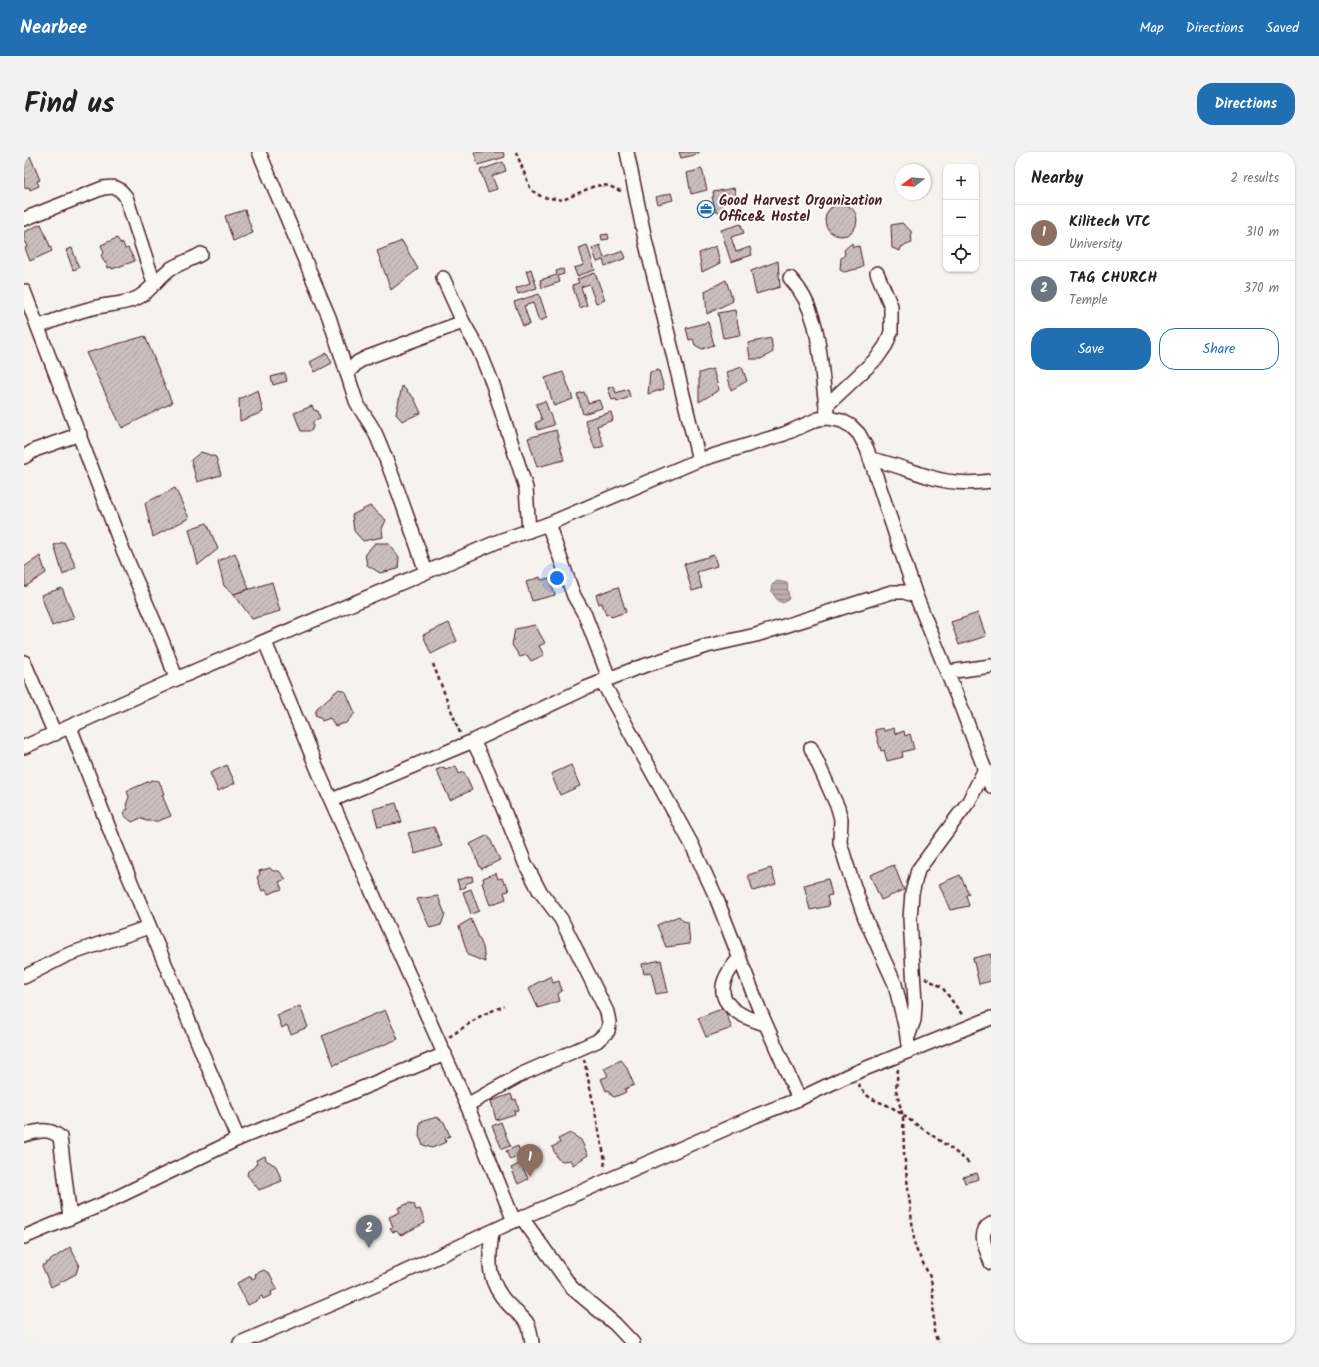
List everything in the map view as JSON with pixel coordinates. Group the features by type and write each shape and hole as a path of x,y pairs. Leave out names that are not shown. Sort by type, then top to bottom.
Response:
{"street":[{"path":"259,152 321,295 360,410 370,422 383,451 403,502 426,572"},
{"path":"627,152 646,244 687,420 699,460"},
{"path":"24,219 102,188 113,186 120,189 126,197 154,282"},
{"path":"38,327 73,313 95,307 122,304 145,294 154,282 171,268 201,254"},
{"path":"24,748 176,679 499,541 548,524 699,460 784,434 818,419 827,412 886,345 891,332 891,306 877,273"},
{"path":"443,278 463,322 479,350 492,382 526,488 529,530"},
{"path":"790,278 802,290 816,324 827,412"},
{"path":"24,291 140,592 165,645 176,679"},
{"path":"347,373 358,362 368,357 463,322"},
{"path":"827,412 859,434 870,460 916,596 948,672 991,786"},
{"path":"24,457 35,450 80,434"},
{"path":"870,460 886,462 946,481 991,481"},
{"path":"548,524 574,596 585,615 606,680 690,843 716,897 739,959 799,1099"},
{"path":"332,800 443,752 469,743 606,680 707,646 756,635 892,592 904,592 916,596"},
{"path":"265,642 332,800 518,1220 572,1288 615,1324 633,1343"},
{"path":"24,662 55,734"},
{"path":"948,672 991,666"},
{"path":"70,727 149,928 238,1139"},
{"path":"467,1105 503,1084 597,1042 608,1031 609,1022 607,1012 561,919 539,890 525,863 491,778 469,743"},
{"path":"811,748 838,808 841,819 840,843 843,855 866,918 895,984 905,1048"},
{"path":"905,1048 914,1020 915,1004 910,918 912,893 918,870 969,801 985,769"},
{"path":"24,977 66,955 149,928"},
{"path":"739,959 725,978 723,988 726,1001 734,1011 752,1020 766,1024"},
{"path":"240,1343 755,1116 799,1099 905,1048 991,1018"},
{"path":"24,1237 70,1218 238,1139 443,1049"},
{"path":"24,1135 41,1130 50,1131 60,1137 70,1218"},
{"path":"991,1224 987,1226 983,1232 983,1241 991,1263"},
{"path":"492,1233 489,1258 493,1282 509,1306 524,1318 531,1329 532,1343"}],"path":[{"path":"516,152 531,190 542,197 563,200 592,187 601,185 609,186 638,200"},
{"path":"433,664 469,743"},
{"path":"913,974 942,987 963,1016 978,1022"},
{"path":"443,1049 482,1015 504,1006"},
{"path":"905,1048 896,1090 903,1117 904,1153 915,1247 931,1279 933,1293 934,1332 938,1343"},
{"path":"581,1049 605,1160 604,1183"},
{"path":"840,1079 858,1084 869,1096 897,1111 903,1117 940,1140 969,1163"}],"shaded area":[{"path":"777,581 787,583 789,599 783,603 778,601 771,591 772,585"}],"building":[{"path":"474,152 503,152 505,157 478,165"},
{"path":"679,152 699,152 699,154 681,158"},
{"path":"30,156 40,180 37,181 39,186 30,190 29,187 24,188 24,159"},
{"path":"503,162 506,171 492,176 497,189 488,192 480,170"},
{"path":"702,169 707,190 691,194 687,173"},
{"path":"734,188 736,196 722,199 724,211 716,212 712,197 714,197 713,192"},
{"path":"671,193 673,200 658,204 656,197"},
{"path":"841,204 850,207 854,211 857,220 854,229 850,233 841,236 832,233 828,229 825,220 828,211 832,207"},
{"path":"245,210 253,233 233,241 225,216"},
{"path":"902,223 911,231 912,243 901,247 900,251 892,248 891,225"},
{"path":"41,224 52,251 30,261 25,248 28,247 26,242 24,242 24,232"},
{"path":"741,224 744,233 731,237 736,252 750,247 752,255 731,262 721,230"},
{"path":"608,234 609,239 602,240 601,235"},
{"path":"117,238 121,244 123,243 125,249 128,248 135,261 112,269 111,267 108,268 107,263 105,263 101,255 104,253 101,245"},
{"path":"402,241 418,269 391,290 377,251"},
{"path":"852,243 853,247 859,246 863,265 861,268 844,272 840,270 841,258 845,255 844,250"},
{"path":"587,245 595,270 577,276 574,268 584,265 579,248"},
{"path":"600,245 604,258 623,251 626,258 605,266 603,260 597,262 592,248"},
{"path":"716,246 720,263 702,272 699,253"},
{"path":"72,248 79,268 73,270 66,250"},
{"path":"778,261 780,287 756,294 751,271"},
{"path":"531,269 537,288 518,294 516,288 530,283 526,271"},
{"path":"563,269 564,274 558,276 560,282 542,288 540,280 557,275 556,271"},
{"path":"595,273 605,300 596,303 589,284 581,287 587,305 580,308 572,285 579,283 577,279"},
{"path":"726,280 733,301 707,314 705,291"},
{"path":"539,294 547,318 539,321 533,303 524,306 530,324 523,326 514,302"},
{"path":"735,310 740,335 723,338 718,313"},
{"path":"708,322 714,345 702,349 695,345 693,339 689,340 686,328"},
{"path":"145,336 172,403 122,428 86,353"},
{"path":"771,338 773,352 761,359 750,359 748,343"},
{"path":"327,353 332,363 315,372 310,362"},
{"path":"742,367 747,381 731,390 727,372"},
{"path":"713,369 719,390 699,402 699,373"},
{"path":"659,370 664,389 648,394 650,372"},
{"path":"563,372 573,399 554,406 545,378"},
{"path":"285,373 287,381 273,385 271,377"},
{"path":"402,386 414,398 421,413 402,421 396,414"},
{"path":"614,386 616,393 628,389 630,397 617,402 616,399 612,400 608,388"},
{"path":"258,390 263,412 240,421 239,399"},
{"path":"584,392 588,403 599,400 602,408 583,414 577,394"},
{"path":"545,401 554,425 538,430 535,423 542,420 536,404"},
{"path":"312,406 314,410 318,411 320,418 313,422 311,431 301,431 294,413"},
{"path":"611,412 613,420 597,426 604,446 595,449 585,420"},
{"path":"556,430 564,460 537,467 528,438"},
{"path":"201,452 216,457 221,475 197,482 191,460"},
{"path":"175,488 189,518 153,537 145,503"},
{"path":"370,506 386,520 382,529 383,537 363,541 354,531 352,515"},
{"path":"207,523 218,549 198,565 189,529"},
{"path":"64,542 76,567 63,575 54,545"},
{"path":"375,543 388,543 399,557 398,569 380,573 367,565 365,554"},
{"path":"235,553 249,589 234,594 224,586 218,561"},
{"path":"714,555 717,566 697,572 702,588 692,591 684,564"},
{"path":"40,556 46,573 25,587 24,567"},
{"path":"540,577 541,580 549,578 555,595 532,601 526,582"},
{"path":"272,582 280,611 252,619 234,594"},
{"path":"618,587 626,612 611,617 610,614 606,615 602,603 599,604 596,595"},
{"path":"62,588 74,618 52,626 41,595"},
{"path":"978,613 986,636 959,645 951,622"},
{"path":"449,623 457,641 431,654 423,635"},
{"path":"535,625 545,643 539,646 544,655 531,661 527,655 520,657 512,645 515,629"},
{"path":"339,689 346,692 355,713 346,723 335,726 330,718 322,721 320,717 315,715 317,708"},
{"path":"883,728 884,731 894,728 895,734 904,731 905,736 910,734 914,749 902,752 903,757 887,761 884,750 881,751 875,730"},
{"path":"227,765 235,783 218,791 210,773"},
{"path":"571,765 580,786 560,795 551,774"},
{"path":"456,766 459,774 464,772 472,790 450,800 436,770 444,767 445,770"},
{"path":"152,780 159,781 164,794 162,795 171,816 158,821 146,821 141,818 132,822 125,816 124,811 128,809 126,805 129,797 127,791"},
{"path":"396,803 402,822 378,827 373,809"},
{"path":"434,827 442,846 415,854 408,833"},
{"path":"488,835 500,860 481,869 470,844"},
{"path":"894,865 904,890 881,900 870,875"},
{"path":"270,868 273,871 279,871 286,879 279,882 282,889 268,894 266,890 262,891 257,877 260,874 259,871"},
{"path":"771,868 776,884 753,891 748,875"},
{"path":"496,873 498,879 502,878 504,883 506,882 509,891 504,892 506,899 490,905 482,883 484,882 483,878"},
{"path":"960,875 969,894 966,895 969,906 950,910 939,884"},
{"path":"472,876 473,881 465,884 466,887 460,889 457,880"},
{"path":"828,879 832,895 827,896 829,906 810,910 804,885"},
{"path":"471,889 479,911 471,914 463,892"},
{"path":"438,896 445,914 441,925 430,928 417,899"},
{"path":"679,916 683,921 688,922 690,944 666,947 657,925"},
{"path":"471,919 483,947 485,962 468,955 459,926"},
{"path":"991,954 991,981 979,984 973,958"},
{"path":"661,960 668,992 656,994 651,972 644,974 642,964"},
{"path":"551,976 553,983 559,981 562,991 558,994 560,1001 538,1008 529,989 533,985"},
{"path":"300,1006 308,1027 291,1034 287,1025 282,1028 277,1015"},
{"path":"724,1008 732,1028 706,1037 698,1018"},
{"path":"385,1010 398,1039 334,1065 322,1036"},
{"path":"621,1060 626,1066 634,1085 625,1089 626,1092 615,1097 612,1096 609,1090 606,1091 601,1079 608,1076 604,1068"},
{"path":"511,1094 513,1100 516,1099 519,1110 514,1111 515,1114 496,1120 491,1101"},
{"path":"437,1117 444,1122 450,1136 445,1138 446,1142 432,1148 423,1145 419,1136 420,1122"},
{"path":"501,1122 510,1146 502,1149 492,1126"},
{"path":"570,1133 581,1140 588,1155 573,1165 570,1160 563,1161 558,1159 552,1147 560,1143 558,1139"},
{"path":"518,1146 521,1155 510,1160 506,1151"},
{"path":"265,1156 266,1160 276,1166 282,1181 259,1190 247,1175 248,1171 257,1163 256,1160"},
{"path":"521,1163 528,1179 518,1184 511,1168"},
{"path":"977,1173 979,1179 965,1183 963,1177"},
{"path":"409,1203 414,1204 416,1210 420,1209 425,1223 401,1235 396,1231 393,1232 390,1228 393,1227 389,1217 400,1212 398,1208"},
{"path":"70,1247 79,1264 76,1274 51,1287 42,1266"},
{"path":"264,1270 270,1274 277,1289 271,1292 272,1295 263,1299 262,1296 259,1297 260,1299 248,1305 237,1283 251,1276 252,1279 256,1277 255,1274"}],"place":[{"name":"Good Harvest Organization Office& Hostel","path":"706,209"},
{"name":"Kilitech VTC","path":"530,1177"},
{"name":"TAG CHURCH","path":"369,1248"}]}
